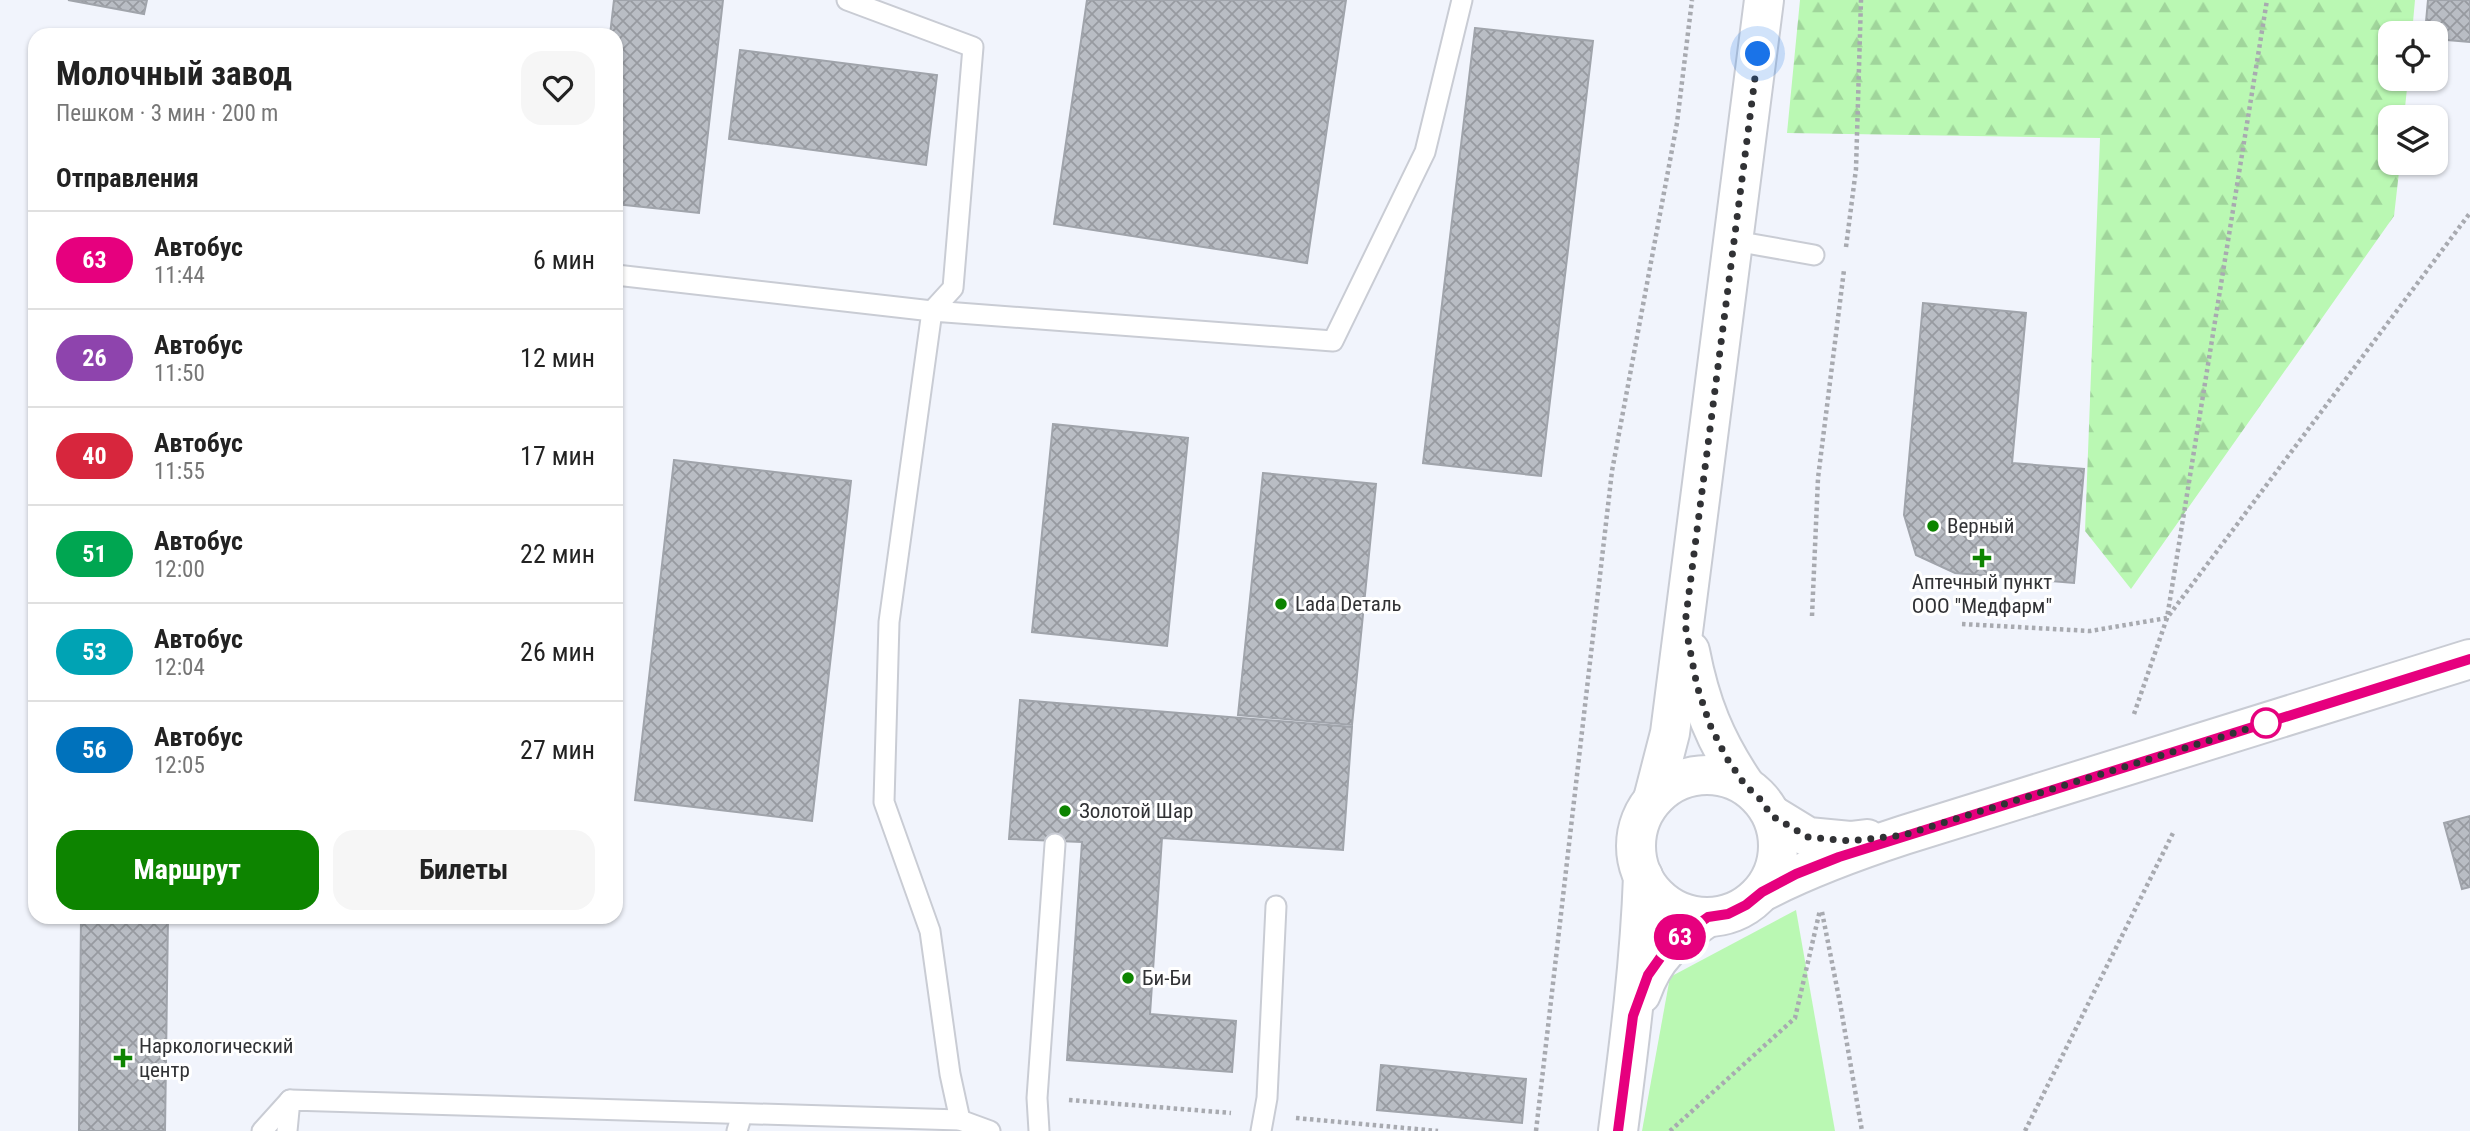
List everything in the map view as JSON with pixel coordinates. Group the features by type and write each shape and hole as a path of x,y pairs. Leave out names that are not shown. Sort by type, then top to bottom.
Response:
{"main road":[{"path":"1653,800 1671,733 1764,0"},
{"path":"1685,624 1697,686 1710,725 1726,757 1745,785 1760,799 1772,816 1778,835 1778,855 1762,892"},
{"path":"1745,785 1727,777 1706,775 1686,778 1668,786 1653,800 1642,817 1636,836 1637,857 1643,876 1654,893 1669,906 1688,914 1708,917 1728,914 1796,874 1839,857 2470,659"},
{"path":"1772,816 1808,837 1850,841 1904,835"},
{"path":"1618,1131 1633,1016 1643,876"},
{"path":"1633,1016 1648,975 1670,944 1708,917"}],"lane":[{"path":"847,0 974,47 953,288 932,311 889,622 884,802 930,931 950,1074 960,1121"},
{"path":"623,276 932,311 1333,341 1425,152 1462,0"},
{"path":"1735,241 1814,255"},
{"path":"1039,1131 1037,1098 1055,844"},
{"path":"1261,1131 1266,1098 1276,905"},
{"path":"290,1100 739,1122 960,1121 990,1131"},
{"path":"262,1131 290,1100"},
{"path":"287,1131 290,1100"}],"path":[{"path":"1536,1131 1612,471 1677,123 1692,0"},
{"path":"1846,250 1856,169 1861,0"},
{"path":"2134,714 2167,618 2267,0"},
{"path":"1962,624 2090,631 2167,618 2470,214"},
{"path":"1812,616 1818,478 1844,263"},
{"path":"2025,1131 2174,831"},
{"path":"1670,1131 1796,1018 1821,908 1862,1131"}],"green space":[{"path":"1800,0 2415,0 2413,21 2378,21 2378,91 2407,91 2405,105 2378,105 2378,175 2399,175 2394,216 2131,589 2085,531 2100,138 1787,133"},
{"path":"1796,910 1835,1131 1642,1131 1670,977"}],"building":[{"path":"68,0 147,0 144,14"},
{"path":"614,0 723,0 699,213 623,205 623,28 611,28"},
{"path":"1087,0 1346,0 1307,263 1054,224"},
{"path":"2428,0 2470,0 2470,42 2448,40 2448,21 2426,21"},
{"path":"1475,28 1593,41 1541,476 1423,463"},
{"path":"740,50 937,75 926,165 729,139"},
{"path":"1923,303 2026,313 2012,463 2084,469 2074,583 1955,573 1916,555 1904,515"},
{"path":"1053,424 1188,438 1167,646 1032,632"},
{"path":"674,460 851,481 812,821 635,800"},
{"path":"1263,473 1376,484 1352,725 1238,715"},
{"path":"1020,700 1352,727 1343,850 1162,838 1150,1014 1236,1021 1232,1072 1067,1060 1082,842 1009,839"},
{"path":"2470,816 2470,887 2462,889 2444,823"},
{"path":"81,924 168,924 165,1131 79,1131"},
{"path":"1381,1065 1526,1079 1522,1123 1377,1110"}],"bus line":[{"name":"63","path":"1618,1131 1633,1016 1648,975 1670,944 1708,917 1728,914 1796,874 1839,857 2470,659"}],"place":[{"name":"Верный","path":"1933,526"},
{"name":"Аптечный пункт ООО \"Медфарм\"","path":"1982,558"},
{"name":"Lada Dеталь","path":"1281,604"},
{"name":"Золотой Шар","path":"1065,811"},
{"name":"Би-Би","path":"1128,978"},
{"name":"Наркологический центр","path":"123,1058"}],"route":[{"path":"1758,54 1685,624 1697,686 1710,725 1726,757 1745,785 1760,799 1772,816 1808,837 1850,841 1904,835 2266,723"}]}
